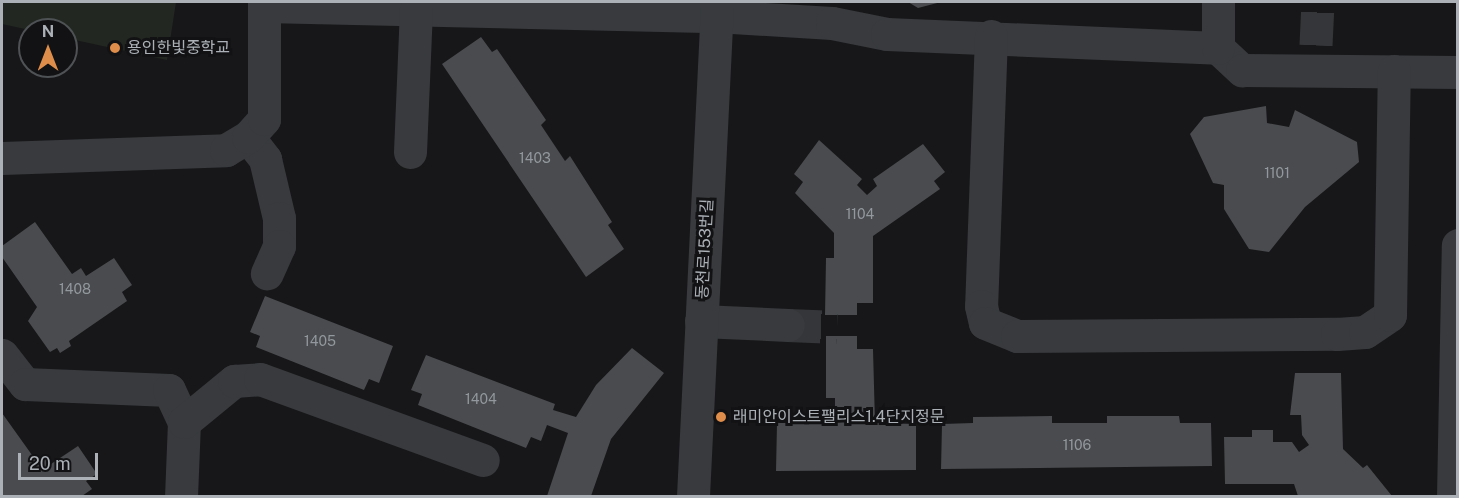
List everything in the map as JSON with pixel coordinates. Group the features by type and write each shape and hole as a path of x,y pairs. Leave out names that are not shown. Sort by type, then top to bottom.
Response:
{"street":[{"path":"1218,2 1218,48"},
{"path":"2,158 226,150 248,137 264,119 264,4 416,10 799,11 887,34 991,36 1218,48 1242,70 1316,58 1394,72 1458,72"},
{"name":"동천로153번길","path":"693,496 717,9"},
{"path":"410,152 416,10"},
{"path":"991,36 981,306 985,323 1017,336 1336,334 1365,332 1390,315 1394,72"},
{"path":"248,137 266,159 279,218 279,246 267,273"},
{"path":"1453,496 1458,245"},
{"path":"701,321 788,325"},
{"path":"2,355 25,384 169,390 184,422 181,496"},
{"path":"184,422 234,381 260,379 483,460"}],"shaded area":[{"path":"2,2 176,2 167,60 78,41 78,18 18,18 18,27 2,24"}],"building":[{"path":"908,2 941,2 918,8"},
{"path":"481,37 492,52 497,49 546,120 541,125 565,161 570,156 612,222 608,225 624,249 586,277 442,64"},
{"path":"1266,106 1267,123 1289,127 1295,110 1357,142 1359,162 1305,207 1269,252 1249,249 1224,209 1224,185 1213,183 1190,134 1204,117"},
{"path":"819,140 862,179 857,185 867,195 877,186 873,179 923,144 945,172 934,181 940,189 873,236 873,303 857,303 857,315 825,315 826,258 834,258 834,233 795,193 803,182 794,174"},
{"path":"35,222 72,274 81,268 86,276 114,258 132,285 122,292 127,301 69,341 71,346 60,353 57,348 50,352 28,321 37,307 2,257 2,246"},
{"path":"265,296 393,346 379,383 369,379 364,390 256,347 260,336 250,332"},
{"path":"826,336 857,336 857,349 873,349 875,423 916,424 916,470 776,471 777,423 835,423 835,398 826,398"},
{"path":"632,348 664,373 611,439 591,496 547,496 568,433 547,425 541,441 531,437 526,448 418,405 422,394 411,390 426,355 555,404 553,410 576,417 596,385"},
{"path":"1295,373 1341,373 1343,449 1363,468 1367,465 1392,496 1298,496 1294,484 1225,484 1224,437 1252,437 1252,430 1273,430 1273,442 1292,442 1299,452 1309,445 1302,435 1301,415 1290,415"},
{"path":"2,413 37,462 45,457 51,464 78,446 97,474 86,481 92,489 82,496 2,496"},
{"path":"1052,416 1052,423 1107,423 1107,416 1179,416 1180,423 1211,423 1212,466 941,469 942,424 973,423 973,417"}],"tunnel":[{"path":"1316,45 1318,2"},
{"path":"788,325 837,327"}],"place":[{"name":"용인한빛중학교","path":"115,48"},
{"name":"래미안이스트팰리스1.4단지정문","path":"721,417"}]}
